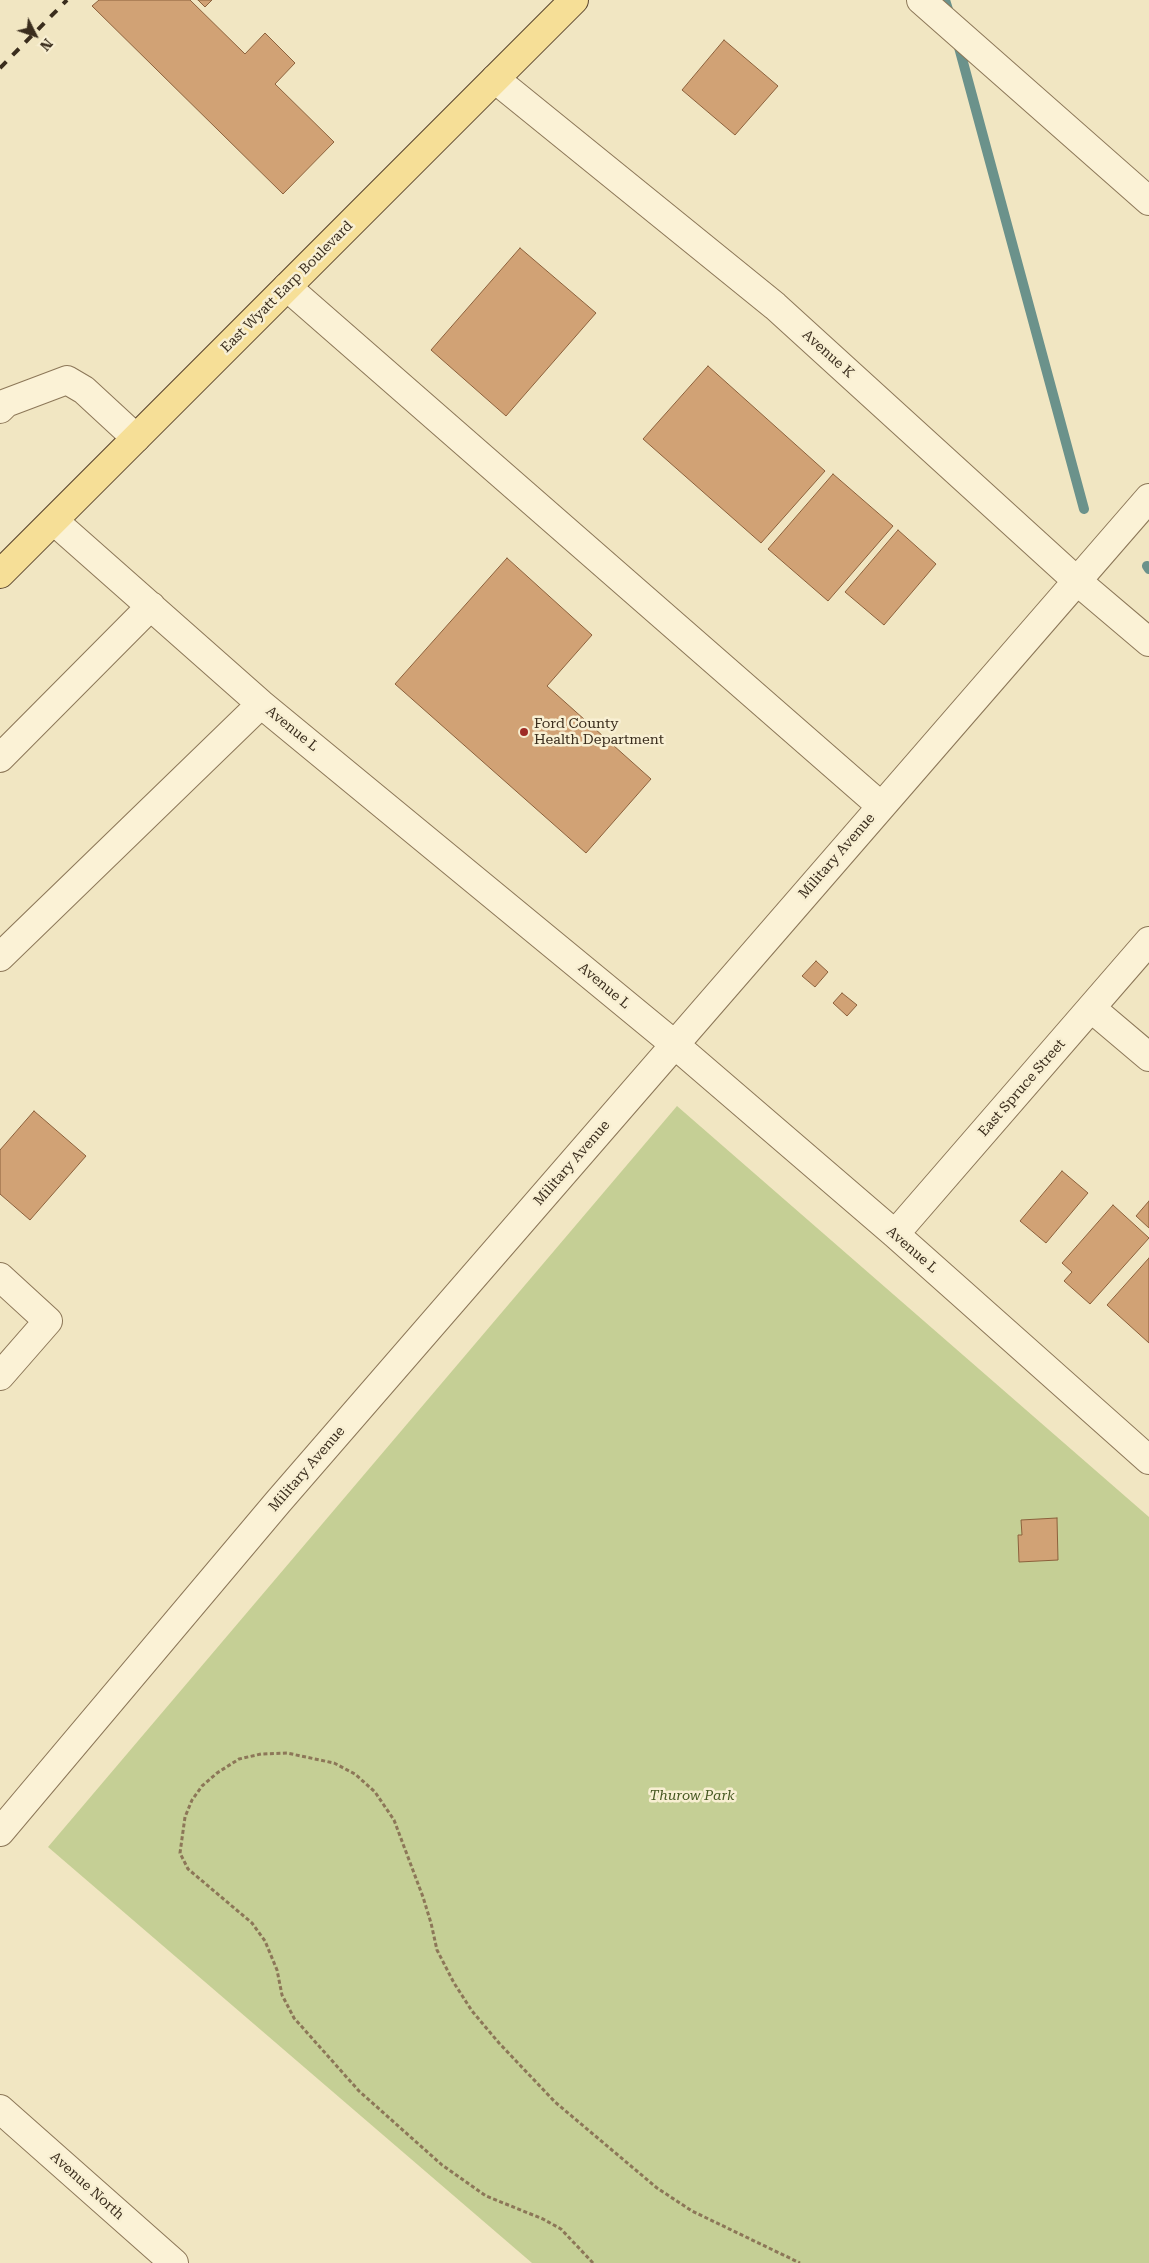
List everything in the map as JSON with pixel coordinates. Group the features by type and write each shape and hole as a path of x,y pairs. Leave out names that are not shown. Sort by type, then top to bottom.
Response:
{"main road":[{"name":"East Wyatt Earp Boulevard","path":"0,574 574,0"}],"street":[{"path":"921,0 1149,201"},
{"name":"Avenue K","path":"495,79 775,306 1077,581 1149,642"},
{"path":"287,287 881,806"},
{"path":"0,409 6,403 66,380 84,390 136,438"},
{"name":"Military Avenue","path":"0,1832 278,1502 1149,498"},
{"name":"Avenue L","path":"54,521 261,704 674,1044 895,1234 1149,1460"},
{"path":"0,758 151,606"},
{"path":"0,957 261,704"},
{"name":"East Spruce Street","path":"895,1234 1149,942"},
{"path":"1091,1008 1149,1056"},
{"path":"0,1277 48,1321 0,1376"},
{"name":"Avenue North","path":"0,2109 174,2263"}],"path":[{"path":"593,2263 561,2229 543,2219 486,2196 442,2165 359,2090 294,2018 282,1995 277,1970 265,1941 252,1923 188,1869 180,1853 185,1817 192,1800 202,1786 217,1773 239,1759 261,1754 287,1753 334,1763 355,1774 375,1792 394,1820 429,1914 437,1950 454,1983 472,2011 499,2044 555,2102 657,2188 692,2211 800,2263"}],"green space":[{"name":"Thurow Park","path":"677,1106 1149,1517 1149,2263 532,2263 48,1847"}],"building":[{"path":"99,0 190,0 245,54 265,33 295,63 275,84 334,142 283,194 92,6"},
{"path":"198,0 212,0 205,7"},
{"path":"724,40 778,86 735,135 682,90"},
{"path":"520,248 596,313 506,416 431,350"},
{"path":"708,366 825,471 761,543 643,439"},
{"path":"833,474 893,526 828,601 768,549"},
{"path":"898,530 936,564 884,625 845,592"},
{"name":"Ford County Health Department","path":"507,558 592,635 547,686 651,779 586,853 395,684"},
{"path":"816,961 828,972 815,987 802,976"},
{"path":"842,993 857,1005 847,1016 833,1003"},
{"path":"34,1111 86,1156 30,1220 0,1194 0,1150"},
{"path":"1062,1171 1088,1193 1046,1243 1020,1221"},
{"path":"1149,1201 1149,1228 1136,1216"},
{"path":"1113,1205 1149,1238 1090,1304 1064,1281 1072,1272 1062,1263"},
{"path":"1149,1258 1149,1343 1107,1305"},
{"path":"1057,1518 1058,1560 1019,1562 1018,1535 1022,1535 1021,1520"}],"waterway":[{"path":"945,0 950,16"},
{"path":"957,40 1084,509"}],"railway":[{"path":"0,68 67,0"}],"place":[{"name":"Ford County Health Department","path":"524,732"}]}
